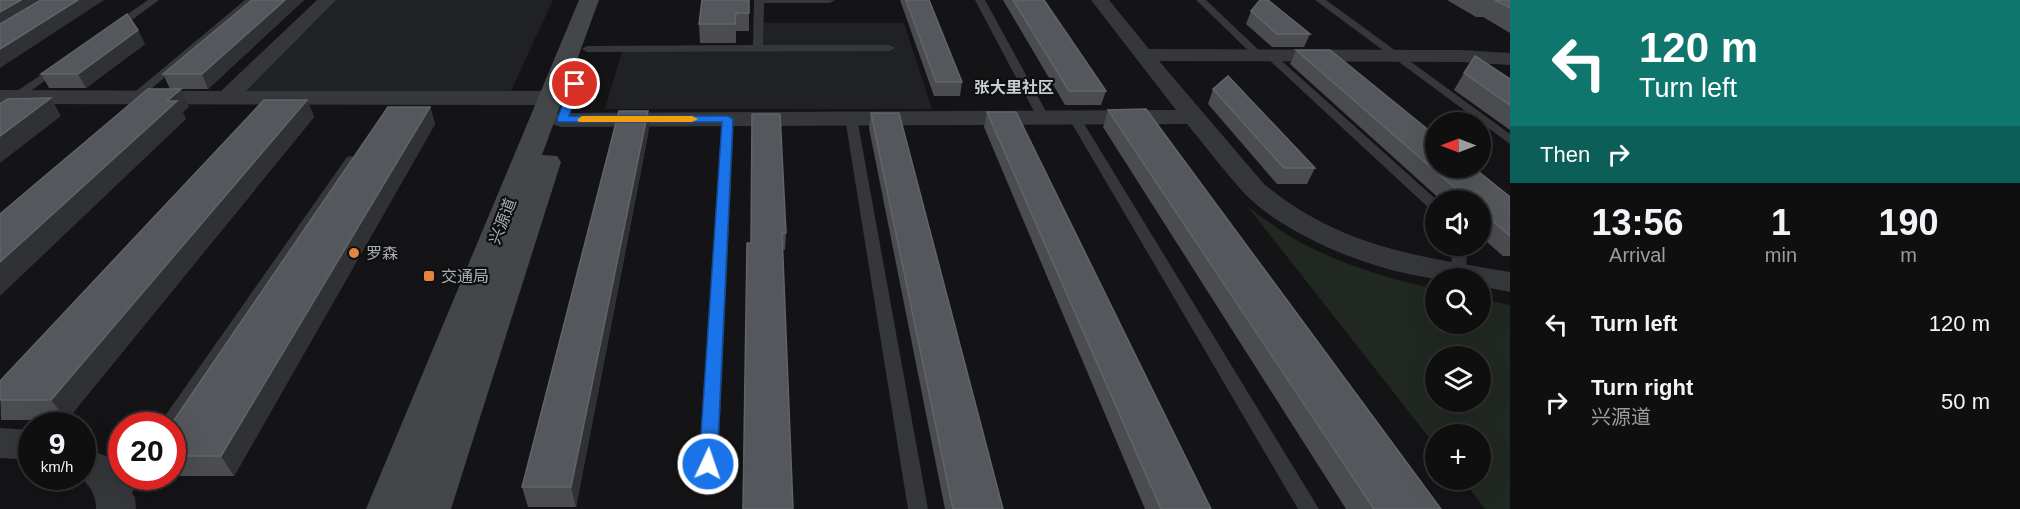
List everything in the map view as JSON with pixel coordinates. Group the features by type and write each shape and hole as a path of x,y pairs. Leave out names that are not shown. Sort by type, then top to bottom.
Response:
{"main road":[{"name":"兴源道","path":"428,509 589,0"},
{"name":"兴源道","path":"389,509 556,109 587,49 605,0"}],"street":[{"path":"226,98 327,0"},
{"path":"1100,0 1193,117 1256,189 1308,227 1360,250 1430,268"},
{"path":"1144,55 1510,59"},
{"path":"13,101 141,103 226,98 395,98 728,119 1193,117"},
{"path":"1491,279 1510,282"},
{"path":"0,443 18,444"},
{"path":"96,468 121,495"}],"lane":[{"path":"108,32 154,0"},
{"path":"141,103 250,0"},
{"path":"758,48 759,1 830,0"},
{"path":"980,0 1043,117"},
{"path":"1201,0 1425,197"},
{"path":"1320,0 1510,140"},
{"path":"587,49 890,48"},
{"path":"13,101 70,58"},
{"path":"258,115 274,98"},
{"path":"382,117 395,98"},
{"path":"1074,117 1309,509"},
{"path":"851,118 918,509"},
{"path":"707,487 728,119"},
{"path":"176,412 362,146"}],"shaded area":[{"path":"330,0 553,0 510,93 240,94"},
{"path":"763,23 904,23 932,109 605,109 622,51 763,51"},
{"path":"1248,207 1291,237 1325,254 1379,274 1425,287 1425,334 1491,334 1491,301 1510,305 1510,509 1485,509 1471,490 1491,490 1491,424 1425,424 1425,432"}],"building":[{"path":"0,0 21,0 0,12"},
{"path":"41,0 78,0 0,49 0,24"},
{"path":"252,0 285,0 202,74 163,74"},
{"path":"702,0 749,0 749,13 736,13 735,24 699,24"},
{"path":"906,0 929,0 962,82 936,82"},
{"path":"1013,0 1044,0 1106,91 1069,91"},
{"path":"1260,0 1268,0 1310,34 1277,34 1251,11"},
{"path":"1495,0 1510,0 1510,8"},
{"path":"127,14 138,30 78,74 41,74"},
{"path":"1296,50 1330,50 1425,127 1425,162"},
{"path":"1475,56 1510,79 1510,105 1464,73"},
{"path":"1228,76 1315,168 1284,168 1213,89"},
{"path":"148,89 181,89 167,101 177,101 0,262 0,214"},
{"path":"51,98 0,136 0,104 8,99"},
{"path":"264,100 307,100 51,400 0,400 0,381"},
{"path":"388,107 430,107 221,456 186,456 186,412 180,412"},
{"path":"1146,109 1441,509 1374,509 1108,110"},
{"path":"619,111 648,111 571,487 522,487"},
{"path":"987,112 1016,112 1211,509 1161,509"},
{"path":"871,113 899,113 1003,509 953,509"},
{"path":"752,114 780,114 786,233 782,233 793,509 743,509 747,243 751,243"},
{"path":"1443,178 1486,178 1510,197 1510,236 1491,220 1491,190 1457,190"}],"slow traffic":[{"path":"582,120 692,119"}],"place":[{"name":"罗森","path":"354,253"},
{"name":"交通局","path":"429,276"}],"district":[{"name":"张大里社区","path":"1014,87"}],"route":[{"path":"575,84 562,120 728,119 708,464"}]}
